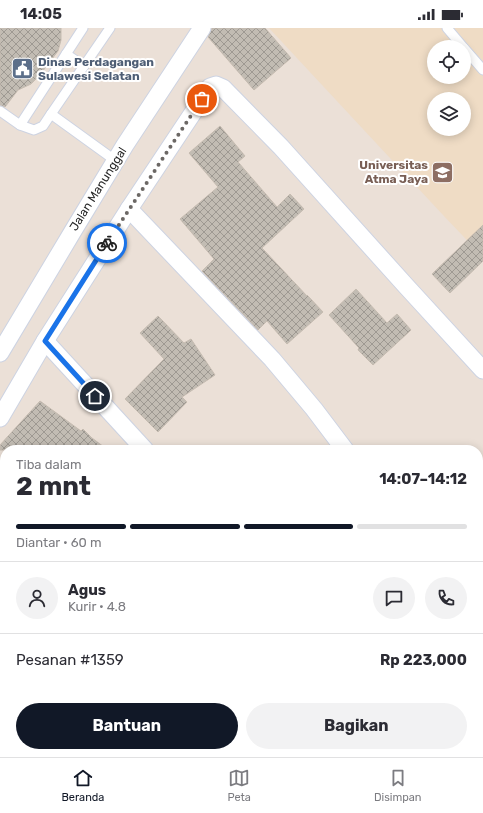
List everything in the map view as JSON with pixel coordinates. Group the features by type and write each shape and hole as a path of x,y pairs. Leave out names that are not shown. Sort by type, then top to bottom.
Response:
{"street":[{"name":"Jalan Manunggal","path":"0,353 125,145 202,28"},
{"path":"0,418 45,341 129,208 210,87 216,85 223,88 275,142 483,370"},
{"path":"129,208 272,360 314,409 341,445"},
{"path":"45,341 140,445"}],"lane":[{"path":"20,125 83,28"},
{"path":"0,111 20,125 34,130 43,126 110,28"},
{"path":"447,28 458,40"},
{"path":"66,54 84,66"},
{"path":"471,55 483,70"},
{"path":"52,114 116,161"}],"shaded area":[{"name":"Universitas Atma Jaya","path":"269,28 483,28 483,257 443,215"}],"building":[{"name":"Dinas Perdagangan Sulawesi Selatan","path":"0,28 61,28 61,40 58,51 39,76 31,84 18,90 5,107 0,105"},
{"path":"212,28 265,28 291,58 254,90 208,37"},
{"path":"220,126 245,156 238,162 277,207 290,194 304,209 262,248 323,312 287,344 267,321 258,330 202,271 214,259 180,219 218,187 189,153"},
{"path":"483,225 483,261 450,293 432,274"},
{"path":"356,289 387,323 397,314 411,330 373,365 358,350 359,348 329,315"},
{"path":"158,316 184,343 191,339 215,375 182,397 187,402 158,432 125,399 164,359 140,333"},
{"path":"40,401 81,431 83,429 101,445 0,445"}],"way so far":[{"path":"107,243 202,99"}],"place":[{"name":"Dinas Perdagangan Sulawesi Selatan","path":"22,69"},
{"name":"Universitas Atma Jaya","path":"443,172"}],"route":[{"path":"95,396 45,341 107,243"}]}
